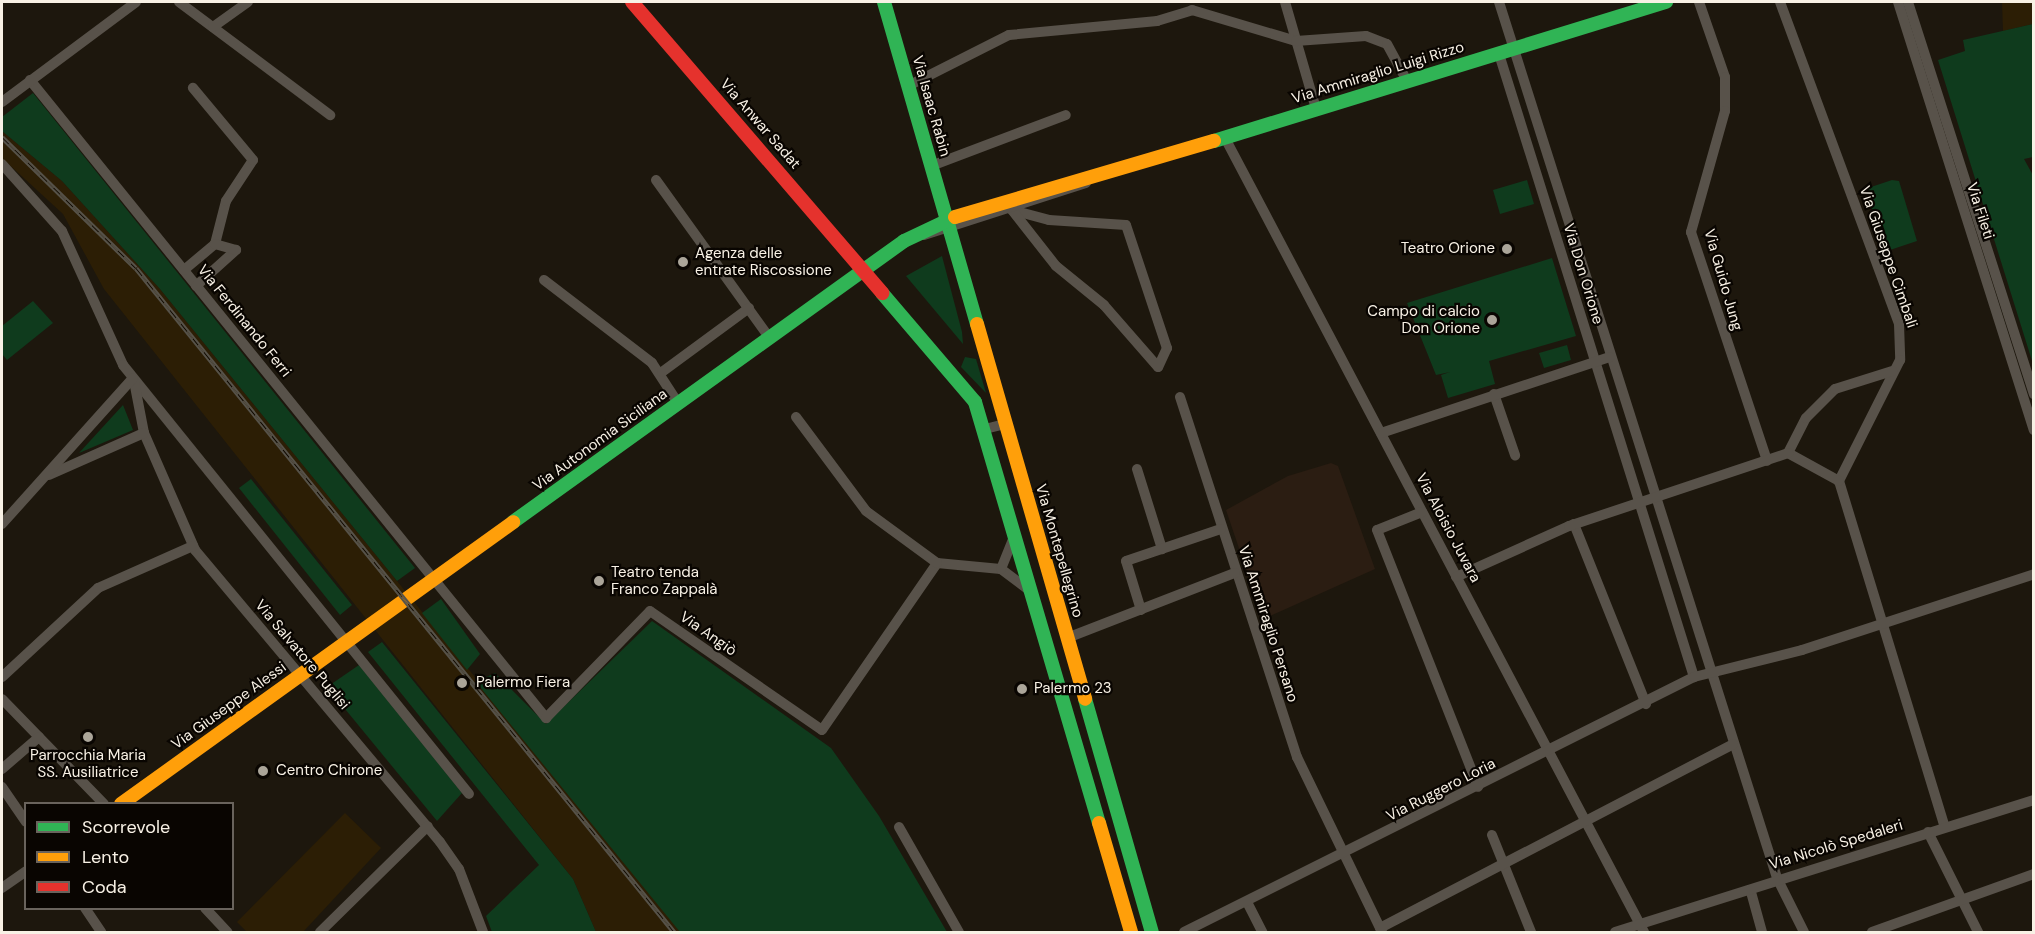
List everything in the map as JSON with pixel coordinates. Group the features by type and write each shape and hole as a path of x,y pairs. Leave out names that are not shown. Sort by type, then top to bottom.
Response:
{"street":[{"path":"2,102 136,2"},
{"path":"179,2 330,115"},
{"path":"213,27 248,2"},
{"name":"Via Anwar Sadat","path":"632,2 975,402 985,429"},
{"name":"Via Isaac Rabin","path":"884,2 949,225"},
{"path":"1285,2 1316,109"},
{"name":"Via Don Orione","path":"1499,2 1733,744 1777,878 1804,933"},
{"name":"Via Ammiraglio Luigi Rizzo","path":"949,225 1012,210 1100,176 1666,2"},
{"name":"Via Guido Jung","path":"1699,2 1725,78 1725,111 1691,232 1767,461"},
{"name":"Via Giuseppe Cimbali","path":"1780,2 1899,324 1900,360 1892,371 1839,481"},
{"name":"Via Fileti","path":"1898,2 2034,430"},
{"name":"Via Fileti","path":"1908,2 2034,394"},
{"path":"908,86 1009,35 1157,21 1191,10 1296,41 1366,36 1387,44 1407,81"},
{"name":"Via Don Orione","path":"1499,54 1694,677"},
{"name":"Via Ferdinando Ferri","path":"30,80 184,270 430,583"},
{"path":"184,270 215,244 226,201 253,160 194,88"},
{"path":"932,166 1066,115"},
{"name":"Via Aloisio Juvara","path":"1225,138 1642,929"},
{"name":"Via Salvatore Puglisi","path":"2,164 62,231 107,336 130,382 144,433 194,546 300,676 428,826 459,869 483,933"},
{"name":"Via Ammiraglio Luigi Rizzo","path":"949,225 1060,183 1100,176"},
{"path":"656,180 769,337"},
{"path":"1012,210 1050,220 1126,225 1167,348 1158,367 1104,305 1056,266 1012,210"},
{"name":"Via Autonomia Siciliana","path":"352,639 863,269 916,236 949,225"},
{"name":"Via Montepellegrino","path":"949,225 1152,933"},
{"path":"196,286 236,250 215,244"},
{"path":"544,280 662,372 678,404"},
{"path":"662,372 749,308"},
{"path":"1381,433 1610,357"},
{"path":"1456,577 1574,524 1640,504 1788,453 1806,418 1834,389 1892,371"},
{"path":"2,524 130,382"},
{"name":"Via Salvatore Puglisi","path":"130,382 352,639 469,794"},
{"path":"1494,394 1515,455"},
{"name":"Via Ammiraglio Persano","path":"1180,397 1235,573 1297,758 1381,930"},
{"path":"795,417 866,511 938,563 1001,569 1032,592"},
{"path":"1005,424 985,429 1131,933"},
{"path":"43,478 144,433"},
{"path":"1788,453 1839,481 1885,623 1945,827"},
{"path":"1137,469 1162,549"},
{"path":"1422,512 1377,530 1479,787"},
{"path":"1574,524 1646,704"},
{"path":"1141,610 1126,561 1221,529"},
{"path":"1001,569 1015,534"},
{"path":"2,677 98,588 194,546"},
{"name":"Via Angiò","path":"430,583 546,718 650,611 822,730 938,563"},
{"path":"1067,638 1235,573"},
{"name":"Via Ruggero Loria","path":"1184,933 1646,704 1694,677 1711,675 1885,623 2034,574"},
{"name":"Via Giuseppe Alessi","path":"124,802 352,639"},
{"path":"1061,693 1082,687"},
{"path":"2,699 102,802"},
{"path":"2,769 39,737"},
{"path":"1381,930 1733,744"},
{"path":"2,788 24,819"},
{"name":"Via Nicolò Spedaleri","path":"1615,933 1642,929 1751,892 1777,878 2034,800"},
{"path":"320,933 428,826"},
{"path":"899,827 959,933"},
{"path":"1928,832 1978,933"},
{"path":"1492,835 1531,933"},
{"path":"2,888 24,872"},
{"path":"1872,933 2034,874"},
{"path":"1751,892 1762,933"},
{"path":"1247,902 1262,933"},
{"path":"86,910 101,933"},
{"path":"205,910 227,933"}],"shaded area":[{"path":"2002,2 2033,2 2033,24 2003,31"},
{"path":"2,131 62,181 160,289 682,932 596,932 573,879 104,289 63,214 2,158"},
{"path":"1331,463 1338,466 1375,569 1263,619 1226,510 1288,476"},
{"path":"345,813 381,848 303,932 247,932 237,922"}],"green space":[{"path":"2033,24 2033,157 2024,159 2034,177 2033,364 1938,60 1965,51 1963,40"},
{"path":"33,93 415,568 397,581 160,289 62,181 2,131 2,117"},
{"path":"1527,180 1534,204 1500,214 1493,190"},
{"path":"1892,180 1899,181 1917,241 1887,251 1865,189"},
{"path":"942,256 962,332 963,344 906,276"},
{"name":"Campo di calcio Don Orione","path":"1552,258 1576,336 1489,361 1495,384 1448,398 1441,375 1450,372 1436,375 1407,303"},
{"path":"33,301 53,323 7,360 2,354 2,326"},
{"path":"1567,345 1571,360 1544,368 1539,353"},
{"path":"965,357 976,359 986,393 961,367"},
{"path":"123,405 133,430 79,453"},
{"path":"251,479 352,605 340,615 239,488"},
{"path":"441,599 480,654 467,670 422,613"},
{"path":"652,621 831,748 879,816 947,932 680,932 476,682 495,673 546,724"},
{"path":"382,642 573,879 596,932 492,932 486,916 539,865 368,652"},
{"path":"359,665 462,793 437,821 327,687"}],"railway":[{"path":"2,137 136,268 674,932"}],"traffic: fast":[{"path":"884,2 977,324"},
{"path":"1214,141 1666,2"},
{"path":"513,522 904,241 955,217"},
{"path":"882,293 975,402 1099,823"},
{"path":"1085,699 1152,932"}],"traffic: slow":[{"path":"955,217 1214,141"},
{"path":"977,324 1085,699"},
{"path":"124,802 513,522"},
{"path":"1099,823 1131,932"}],"traffic: jam":[{"path":"632,2 882,293"}],"place":[{"name":"Teatro Orione","path":"1507,249"},
{"name":"Agenza delle entrate Riscossione","path":"683,262"},
{"name":"Campo di calcio Don Orione","path":"1492,320"},
{"name":"Teatro tenda Franco Zappalà","path":"599,581"},
{"name":"Palermo Fiera","path":"462,683"},
{"name":"Palermo 23","path":"1022,689"},
{"name":"Parrocchia Maria SS. Ausiliatrice","path":"88,737"},
{"name":"Centro Chirone","path":"263,771"}]}
